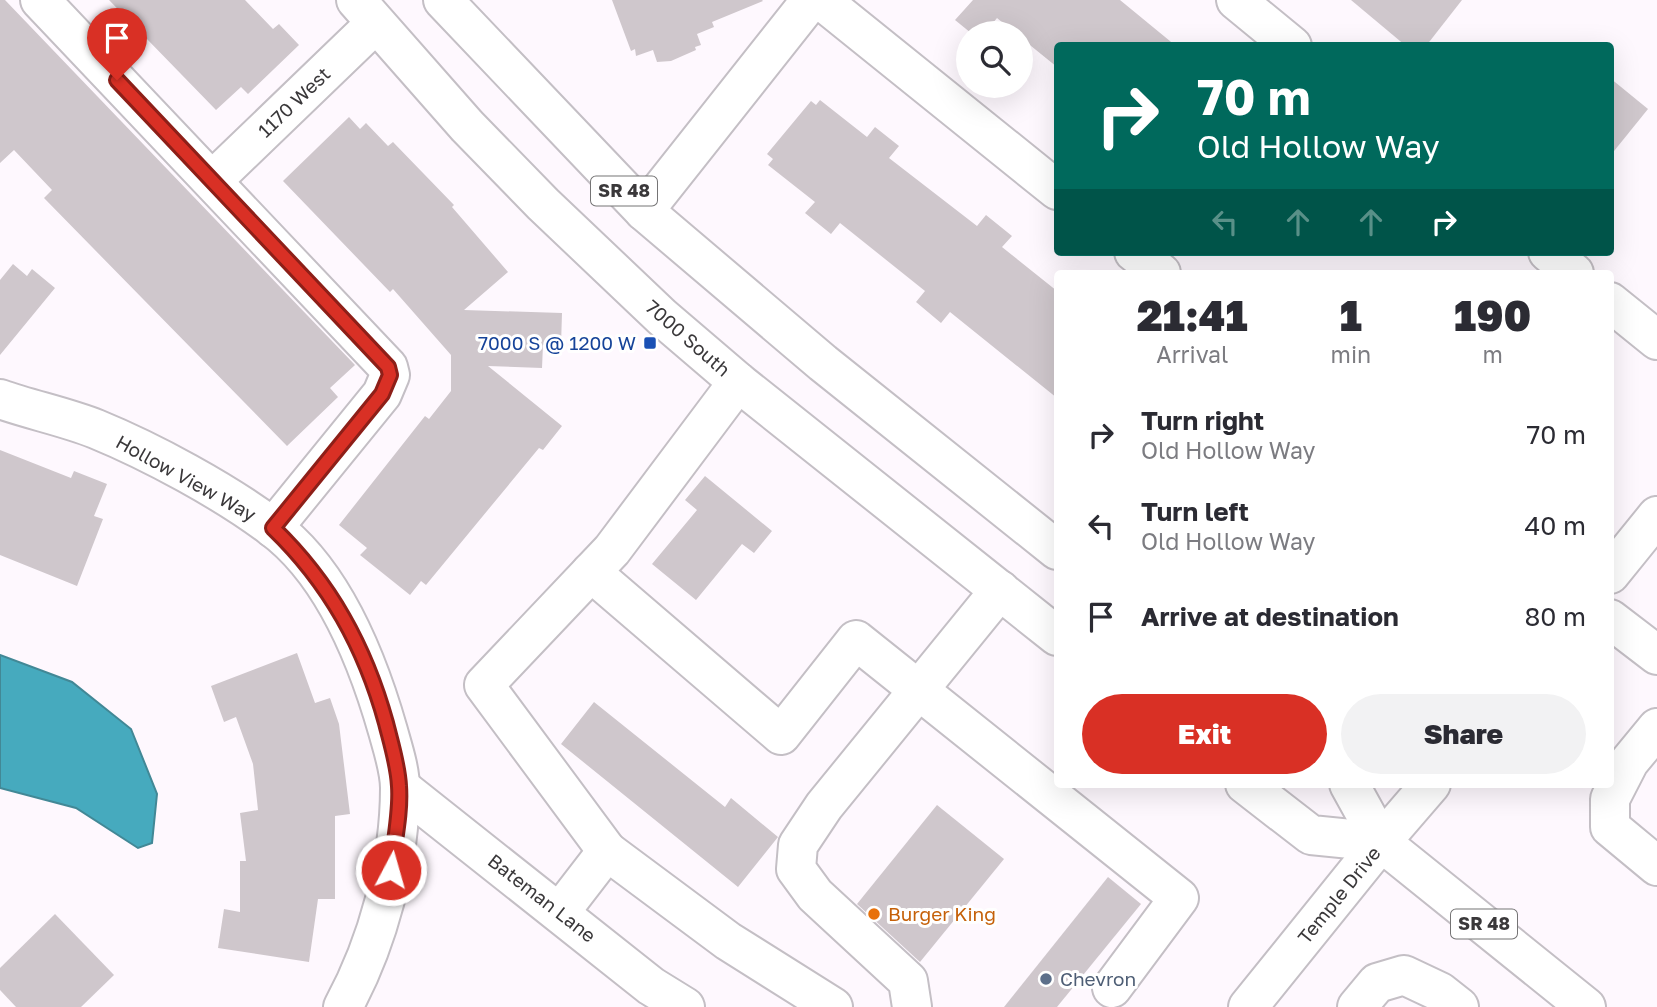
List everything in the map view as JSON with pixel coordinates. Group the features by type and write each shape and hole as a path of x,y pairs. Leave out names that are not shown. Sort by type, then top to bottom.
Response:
{"street":[{"path":"40,0 382,358 390,375 382,394 273,528"},
{"name":"SR 48","path":"443,0 550,116 644,211 823,363 1054,548"},
{"path":"644,211 811,0"},
{"path":"821,0 1054,188"},
{"path":"1236,0 1287,42"},
{"name":"1170 West","path":"213,180 365,12"},
{"name":"7000 South","path":"365,12 542,204 662,317 738,382 1054,634"},
{"path":"1139,256 1156,270"},
{"path":"1553,256 1570,270"},
{"path":"1614,305 1657,340"},
{"path":"738,382 612,550 484,685 607,851 728,941 833,1007"},
{"name":"Hollow View Way","path":"0,399 95,429 167,464 273,528 295,549 331,594 356,638 377,691 400,787 391,870 376,927 343,1007"},
{"path":"1614,569 1657,516"},
{"path":"591,572 781,735 856,640 1179,898 1115,1001"},
{"path":"912,1007 908,981 815,895 796,869 798,845 824,806 1000,590"},
{"path":"1614,622 1657,655"},
{"path":"1657,729 1629,762 1611,799 1610,827 1657,866"},
{"name":"Bateman Lane","path":"400,787 651,986 685,1007"},
{"path":"1249,788 1311,835 1381,842"},
{"name":"SR 48","path":"1351,788 1381,842 1586,1007"},
{"name":"Temple Drive","path":"1248,1007 1428,788"},
{"path":"560,912 607,851"},
{"path":"1357,1007 1377,983 1404,975 1440,992 1459,1007"}],"water":[{"path":"0,655 72,682 131,729 157,794 152,843 138,848 76,808 0,788"}],"building":[{"path":"0,0 5,0 355,365 330,388 338,397 287,446 44,198 52,190 14,150 0,163"},
{"path":"109,0 245,0 273,29 279,24 299,45 248,94 241,87 216,110"},
{"path":"612,0 763,1 712,22 714,27 697,34 701,45 695,47 696,50 671,61 657,62 653,50 636,56 635,49 631,51"},
{"path":"973,0 1120,0 1171,42 1054,42 1054,65 1033,48 1033,21 1001,21 997,18 995,21 956,21"},
{"path":"1351,0 1462,0 1429,42 1401,42"},
{"path":"1614,81 1648,109 1614,151"},
{"path":"820,100 867,137 875,127 899,146 889,158 977,226 986,215 1012,236 1002,247 1054,289 1054,396 950,312 941,323 916,302 925,291 840,223 831,234 805,213 815,202 768,165 773,159 767,154 811,101 816,105"},
{"path":"349,117 360,129 366,123 388,146 393,142 454,205 452,207 508,272 464,310 562,313 561,345 543,345 542,368 488,366 562,426 543,450 539,448 426,585 421,581 410,595 360,555 367,548 339,525 425,416 429,419 451,391 451,355 393,289 390,292 283,181"},
{"path":"13,264 27,276 32,269 55,288 0,355 0,280"},
{"path":"0,450 71,478 74,471 107,484 94,516 103,519 77,586 0,555"},
{"path":"705,476 772,531 754,553 742,544 696,600 652,564 697,510 685,500"},
{"path":"297,653 315,703 330,698 339,724 350,814 335,816 335,899 318,899 309,962 218,948 224,909 240,912 240,861 246,861 240,813 258,810 253,764 236,717 224,722 211,686"},
{"path":"594,702 725,807 731,798 778,837 738,887 561,744"},
{"path":"937,805 1004,859 920,962 857,904"},
{"path":"1108,877 1141,904 1057,1007 1004,1007"},
{"path":"55,914 114,975 81,1007 16,1007 0,990 0,968"}],"place":[{"name":"7000 S @ 1200 W","path":"650,343"},
{"name":"Burger King","path":"874,914"},
{"name":"Chevron","path":"1046,979"}],"route":[{"path":"117,80 374,349 388,367 390,375 382,394 273,528 295,549 331,594 356,638 377,691 393,748 400,787 391,870"}]}
